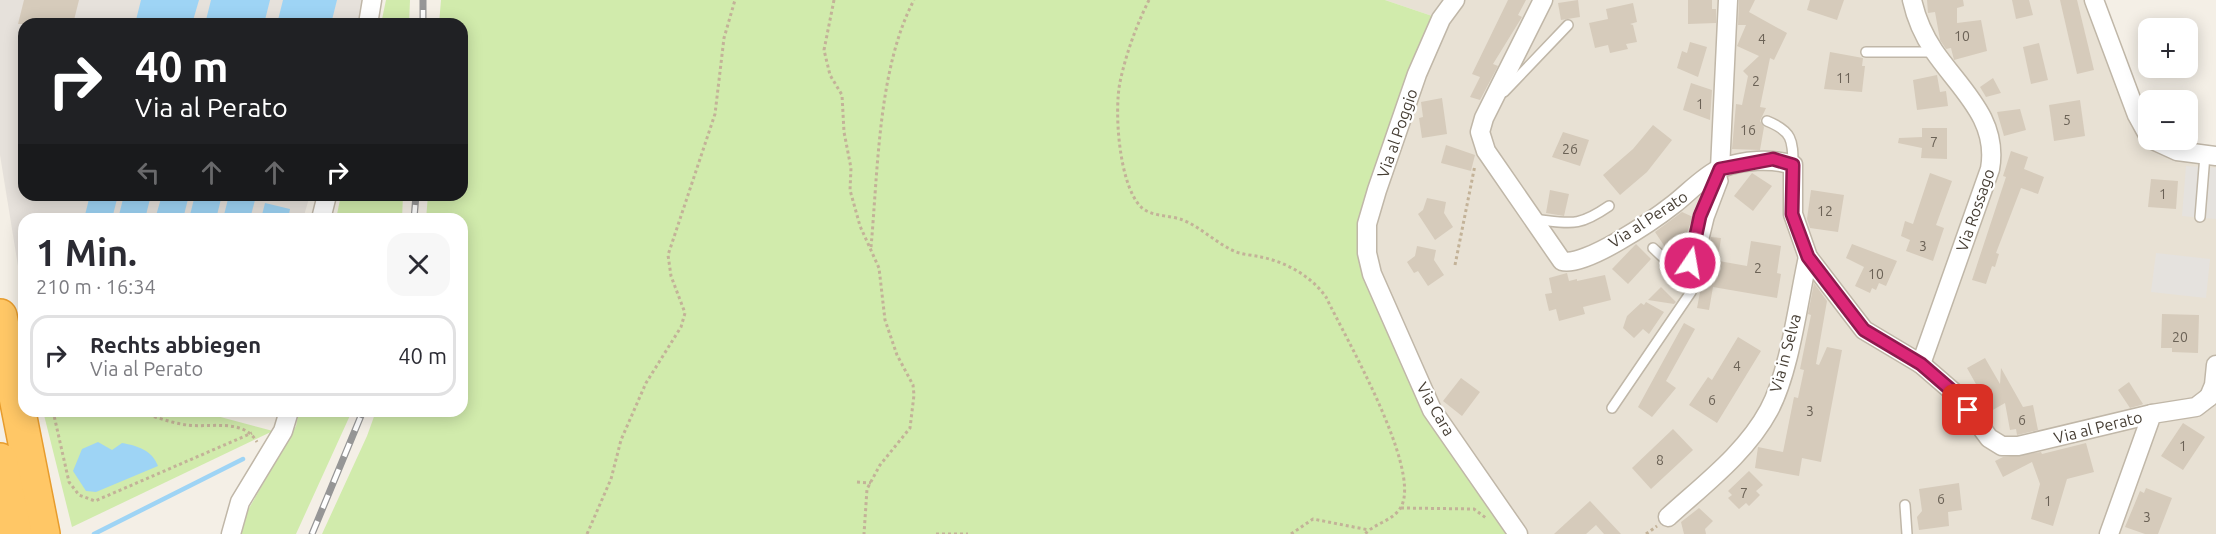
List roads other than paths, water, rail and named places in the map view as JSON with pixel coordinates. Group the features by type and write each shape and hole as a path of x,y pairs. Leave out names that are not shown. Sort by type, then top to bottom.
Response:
{"highway":[{"path":"0,316 18,407"},
{"path":"20,417 43,534"},
{"path":"0,460 15,534"}],"street":[{"path":"369,18 372,0"},
{"name":"Via al Poggio","path":"1372,274 1367,253 1367,224 1377,190 1417,74 1441,19 1455,0"},
{"name":"Via al Perato","path":"1543,0 1481,128 1486,150 1558,259 1566,262 1576,261 1647,223 1720,169 1773,159 1793,165 1792,214 1808,257 1864,330 1921,364 1958,396 1989,438 2002,446 2018,446 2152,414"},
{"path":"1720,169 1728,0"},
{"name":"Via Rossago","path":"1912,0 1921,26 1935,52 1980,113 1989,130 1992,147 1990,169 1921,364"},
{"path":"2094,0 2138,117"},
{"path":"2174,150 2210,155"},
{"name":"Via in Selva","path":"1668,518 1726,464 1750,437 1770,409 1784,366 1808,257"},
{"name":"Via Cara","path":"1372,274 1432,410 1518,534"},
{"path":"2109,534 2152,414 2213,402 2216,365"},
{"path":"231,534 240,502 283,431 287,417"}],"lane":[{"path":"1494,102 1568,25"},
{"path":"1866,52 1935,52"},
{"path":"1767,121 1784,128 1793,144 1793,165"},
{"path":"2200,217 2210,155"},
{"path":"1653,248 1672,266 1681,270 1688,267 1700,216 1720,169"},
{"path":"1612,408 1691,292 1708,218 1723,181 1720,169"},
{"path":"1531,219 1576,223 1588,220 1609,206"},
{"path":"1905,505 1907,534"}],"water":[{"path":"141,0 199,0 194,18 136,18"},
{"path":"211,0 270,0 266,18 206,18"},
{"path":"283,0 337,0 332,18 278,18"},
{"path":"88,201 116,201 114,213 86,213"},
{"path":"122,201 150,201 146,213 120,213"},
{"path":"160,201 188,201 184,213 157,213"},
{"path":"194,201 220,201 218,213 190,213"},
{"path":"228,201 255,201 252,213 224,213"},
{"path":"265,203 290,209 289,213 262,213"},
{"path":"98,442 112,450 122,443 139,447 152,456 158,466 96,492 86,491 73,471 82,449"}],"waterway":[{"path":"94,534 243,459"}],"railway":[{"path":"423,0 423,18"},
{"path":"414,213 416,201"},
{"path":"312,534 361,417"}]}
